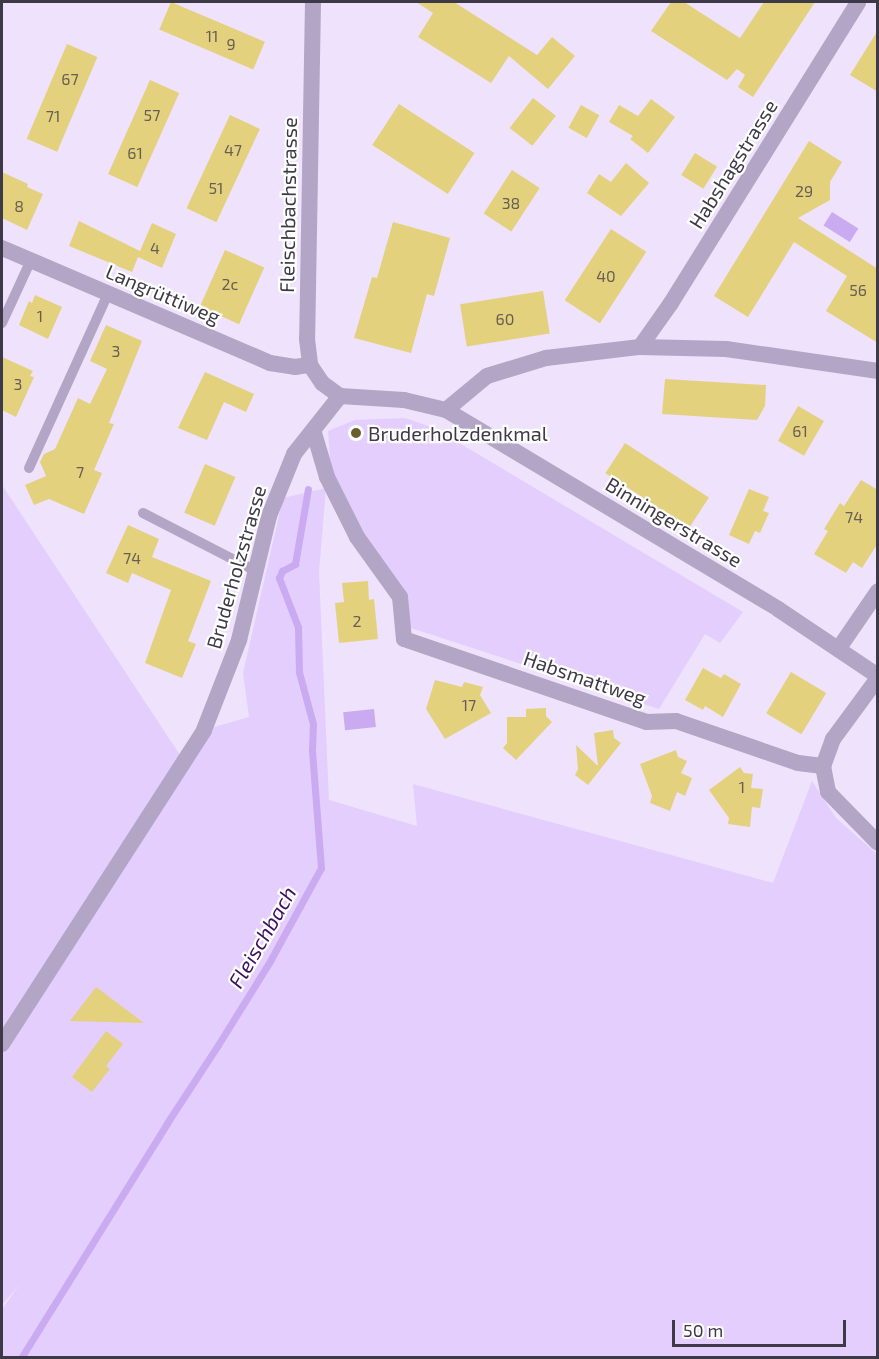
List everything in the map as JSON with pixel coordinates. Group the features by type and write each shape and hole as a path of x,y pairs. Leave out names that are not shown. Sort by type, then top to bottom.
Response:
{"street":[{"name":"Fleischbachstrasse","path":"310,364 307,339 313,2"},
{"name":"Habshagstrasse","path":"640,347 671,303 858,2"},
{"name":"Langrüttiweg","path":"2,248 270,363 295,367 310,364"},
{"path":"310,364 322,382 340,396 404,400 446,410 488,376 497,373 546,358 640,347 726,348 878,371"},
{"name":"Bruderholzstrasse","path":"2,1044 204,730 239,640 269,516 294,454 314,433 340,396"},
{"name":"Binningerstrasse","path":"446,410 778,609 878,677"},
{"name":"Habsmattweg","path":"314,433 327,477 357,537 400,597 404,639 646,722 676,721 798,762 824,766"},
{"path":"838,648 878,591"},
{"path":"878,677 833,739 824,766 828,792 878,843"}],"lane":[{"path":"2,323 31,261"},
{"path":"29,468 108,294"},
{"path":"143,513 255,571"}],"shaded area":[{"path":"832,212 858,228 850,242 824,226"},
{"path":"405,418 434,428 743,612 720,643 705,634 659,709 408,627 331,472 328,431 355,420"},
{"path":"2,485 184,761 204,730 249,717 243,673 283,498 326,488 319,572 329,800 417,826 413,784 773,883 812,781 836,818 877,854 877,1357 2,1357 2,1309 20,1284 2,1305"},
{"path":"374,709 376,727 345,730 343,712"}],"building":[{"path":"171,2 265,42 253,69 159,30"},
{"path":"416,2 454,2 537,55 552,37 575,56 548,89 509,56 491,83 418,37 433,13"},
{"path":"671,2 684,2 740,38 764,2 815,2 753,97 738,87 745,75 737,69 727,80 651,31"},
{"path":"878,30 878,92 850,75"},
{"path":"67,44 97,57 57,152 27,139"},
{"path":"150,80 179,93 137,187 108,174"},
{"path":"533,98 556,116 532,146 510,128"},
{"path":"651,99 675,117 648,153 630,139 633,136 609,122 619,105 638,116"},
{"path":"399,104 474,153 448,194 372,145"},
{"path":"581,105 599,115 587,138 568,128"},
{"path":"230,115 260,129 216,222 186,208"},
{"path":"809,141 842,162 830,182 830,200 798,218 878,269 878,343 826,311 847,276 794,242 748,317 714,296"},
{"path":"695,153 717,167 703,189 681,175"},
{"path":"626,163 649,183 621,216 587,193 599,174 611,182"},
{"path":"512,170 540,188 511,232 484,214"},
{"path":"2,172 43,194 27,230 2,218"},
{"path":"79,221 140,251 152,223 176,234 162,268 138,257 132,272 69,246"},
{"path":"393,222 450,238 434,296 427,294 411,353 354,338 372,277 377,278"},
{"path":"611,229 646,252 600,323 565,300"},
{"path":"225,250 264,267 239,324 200,307"},
{"path":"543,291 550,333 467,347 460,304"},
{"path":"35,295 62,307 48,339 19,325 29,301 32,303"},
{"path":"106,325 142,341 109,423 114,424 94,470 102,473 84,514 49,499 34,505 25,485 46,476 40,462 44,454 55,449 78,398 90,404 107,369 90,361"},
{"path":"2,357 33,371 30,376 34,377 16,417 2,410"},
{"path":"205,372 254,394 246,412 224,402 207,440 178,428"},
{"path":"665,379 766,385 765,406 757,420 662,414"},
{"path":"798,406 824,421 804,456 778,441"},
{"path":"625,443 709,497 689,528 605,473"},
{"path":"205,464 235,477 215,526 184,513"},
{"path":"861,480 878,490 878,543 862,568 853,562 846,573 814,554 828,531 824,529 840,503 844,506"},
{"path":"749,489 769,497 763,511 769,513 760,533 755,531 749,544 729,535"},
{"path":"128,525 159,539 152,557 211,581 188,641 196,644 182,678 145,663 171,590 132,573 128,583 106,573"},
{"path":"368,581 369,600 374,599 378,639 339,643 335,603 344,602 342,583"},
{"path":"703,668 721,678 724,674 741,684 723,717 705,706 703,710 685,700"},
{"path":"791,672 826,693 801,734 766,713"},
{"path":"435,680 462,687 464,682 483,687 480,695 491,713 445,739 426,709"},
{"path":"546,708 546,716 552,722 516,760 503,748 507,743 507,717 526,717 526,709"},
{"path":"613,730 614,738 621,743 588,785 575,775 578,769 576,745 598,766 594,733"},
{"path":"676,750 678,757 687,761 681,773 692,778 685,796 677,792 670,811 650,803 652,796 640,764"},
{"path":"740,767 744,773 753,774 751,788 763,789 760,808 752,807 750,827 728,824 729,818 709,790"},
{"path":"96,987 144,1023 70,1021"},
{"path":"106,1031 123,1044 106,1066 110,1069 92,1092 72,1077"}],"waterway":[{"name":"Fleischbach","path":"21,1358 270,961 321,868 312,750 313,724 299,672 298,627 279,578 282,571 295,564 308,489"}],"place":[{"name":"Bruderholzdenkmal","path":"356,433"}]}
